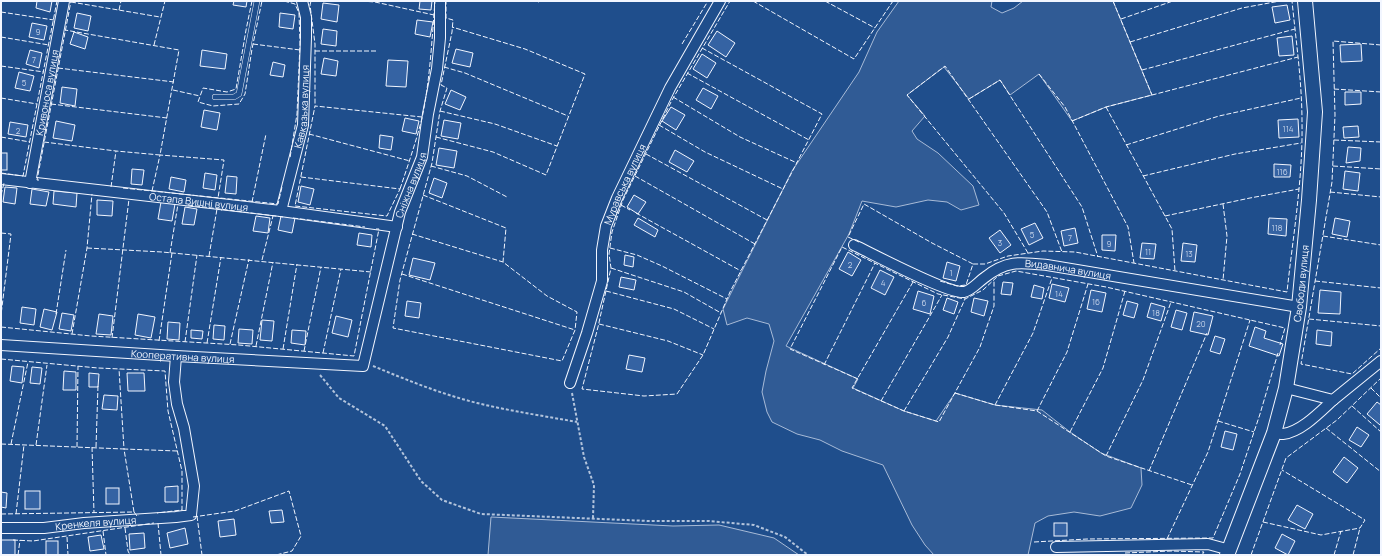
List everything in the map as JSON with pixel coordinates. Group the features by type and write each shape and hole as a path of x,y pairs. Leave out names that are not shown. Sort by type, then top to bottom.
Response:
{"street":[{"name":"Кривоноса вулиця","path":"30,183 64,1"},
{"name":"Кавказька вулиця","path":"281,211 303,125 306,17 302,1"},
{"name":"Сніжна вулиця","path":"364,364 400,212 422,157 428,114 437,69 440,38 440,1"},
{"name":"Муравська вулиця","path":"570,383 587,333 602,281 603,244 606,226 617,198 670,88 720,1"},
{"name":"Свободи вулиця","path":"1228,552 1274,432 1286,388 1299,307 1309,200 1315,112 1305,1"},
{"name":"Остапа Вишні вулиця","path":"1,179 281,211 397,227"},
{"name":"Видавнича вулиця","path":"854,245 945,288 963,292 974,287 986,276 1003,265 1022,262 1047,264 1299,307"},
{"name":"Кооперативна вулиця","path":"1,345 176,356 364,364"},
{"name":"Кренкеля вулиця","path":"1,528 44,528 84,523 191,515 194,486 184,428 176,404 174,382 176,356"},
{"path":"1274,432 1283,434 1297,429 1311,420 1381,361"},
{"path":"1286,388 1333,400"},
{"path":"1056,547 1208,544 1228,552"}],"lane":[{"path":"215,97 234,97 239,94 257,1"}],"path":[{"path":"310,362 339,398 385,426 421,481 442,500 481,514 649,521 709,521 754,525 785,537 808,555"},
{"path":"364,364 406,380 464,399 577,422"},
{"path":"570,383 584,457 594,485 593,518"}],"shaded area":[{"path":"899,1 992,1 991,7 1002,13 1014,8 1023,1 1113,1 1152,95 1106,107 1072,121 1039,74 1010,95 1000,80 969,99 944,67 907,95 925,116 912,131 917,139 938,153 973,186 979,205 961,210 947,202 928,200 896,207 862,201 849,234 786,346 858,379 853,388 904,411 936,421 955,393 995,405 1042,410 1070,432 1101,453 1141,468 1142,485 1131,508 1100,516 1074,512 1048,516 1035,523 1028,555 934,555 925,545 912,525 883,465 842,451 820,440 797,434 772,422 767,412 762,392 774,341 769,324 747,318 727,325 723,309 792,171 859,72 877,32"},
{"path":"491,517 673,526 719,525 774,538 799,555 488,555"}],"building":[{"path":"37,1 52,1 50,12 36,8"},
{"path":"234,1 247,1 246,7 233,5"},
{"path":"420,1 432,1 431,10 419,9"},
{"path":"323,3 339,5 337,22 321,19"},
{"path":"1287,5 1290,20 1275,23 1272,7"},
{"path":"77,13 91,16 88,31 74,28"},
{"path":"280,13 295,15 293,29 279,27"},
{"path":"417,20 433,22 430,37 415,34"},
{"path":"32,23 47,26 44,40 29,37"},
{"path":"323,29 337,31 336,46 321,44"},
{"path":"717,31 735,43 726,57 708,45"},
{"path":"74,32 88,37 85,49 70,44"},
{"path":"1292,36 1294,55 1279,56 1277,38"},
{"path":"1361,44 1362,61 1341,62 1340,45"},
{"path":"456,49 473,53 470,67 452,63"},
{"path":"30,50 42,53 39,68 26,64"},
{"path":"202,50 227,54 225,69 200,66"},
{"path":"702,54 716,63 707,78 693,69"},
{"path":"324,58 338,61 336,76 321,74"},
{"path":"388,60 408,61 406,87 386,86"},
{"path":"273,62 285,65 283,77 270,75"},
{"path":"19,72 34,76 30,91 15,88"},
{"path":"62,87 77,89 75,106 60,103"},
{"path":"703,88 718,96 711,109 696,100"},
{"path":"451,90 466,97 460,110 445,104"},
{"path":"1345,92 1361,92 1361,104 1345,105"},
{"path":"671,107 685,115 676,130 662,121"},
{"path":"204,110 220,113 217,130 201,127"},
{"path":"405,118 419,121 416,134 402,131"},
{"path":"1298,119 1299,137 1279,138 1278,120"},
{"path":"444,120 461,123 458,139 441,136"},
{"path":"56,121 75,125 72,141 53,138"},
{"path":"10,122 28,125 26,137 8,134"},
{"path":"1358,126 1359,137 1344,138 1343,127"},
{"path":"380,135 393,137 391,150 379,148"},
{"path":"1348,147 1361,148 1360,161 1346,163"},
{"path":"439,148 457,151 454,168 436,165"},
{"path":"675,150 694,161 687,172 669,162"},
{"path":"1,153 7,153 7,170 1,170"},
{"path":"1274,164 1291,165 1290,177 1274,177"},
{"path":"132,169 144,170 142,185 131,184"},
{"path":"1345,171 1360,173 1358,191 1343,189"},
{"path":"205,173 217,175 215,190 203,188"},
{"path":"227,176 237,177 236,194 225,193"},
{"path":"171,177 186,180 184,192 169,189"},
{"path":"434,178 447,183 442,198 429,193"},
{"path":"301,186 314,189 310,205 298,202"},
{"path":"5,187 17,188 15,204 3,202"},
{"path":"32,189 49,192 46,206 30,204"},
{"path":"54,191 77,193 76,207 53,204"},
{"path":"634,195 646,202 638,214 627,207"},
{"path":"97,200 113,201 112,216 97,215"},
{"path":"161,202 175,204 172,221 158,219"},
{"path":"185,207 197,209 194,225 182,224"},
{"path":"256,216 270,218 268,233 253,231"},
{"path":"281,216 295,218 292,233 278,230"},
{"path":"638,218 658,230 655,237 634,225"},
{"path":"1269,218 1287,219 1286,236 1268,234"},
{"path":"1335,218 1350,221 1347,237 1332,234"},
{"path":"1035,223 1043,238 1029,245 1021,229"},
{"path":"1075,228 1078,243 1064,246 1061,231"},
{"path":"1000,230 1011,245 1000,253 989,238"},
{"path":"359,233 372,235 371,247 357,245"},
{"path":"1102,235 1116,235 1115,251 1102,250"},
{"path":"1142,243 1156,244 1154,259 1140,258"},
{"path":"1183,243 1197,245 1195,262 1181,261"},
{"path":"848,252 861,260 852,276 839,269"},
{"path":"625,255 634,257 633,267 624,265"},
{"path":"413,258 435,263 430,280 409,275"},
{"path":"947,262 960,266 956,281 943,278"},
{"path":"880,270 894,277 885,295 871,288"},
{"path":"621,277 636,280 634,290 619,287"},
{"path":"1003,282 1013,283 1011,295 1001,294"},
{"path":"1052,284 1069,288 1065,302 1049,298"},
{"path":"1034,285 1044,288 1042,299 1031,297"},
{"path":"1091,290 1106,293 1102,312 1087,309"},
{"path":"1320,290 1341,292 1340,314 1318,313"},
{"path":"918,291 934,296 930,314 913,309"},
{"path":"947,298 958,302 954,314 943,310"},
{"path":"974,298 988,301 984,316 971,312"},
{"path":"407,301 421,303 419,318 405,316"},
{"path":"1127,301 1138,304 1134,318 1123,315"},
{"path":"1151,303 1165,307 1161,321 1147,317"},
{"path":"22,307 36,309 34,325 20,323"},
{"path":"44,309 57,312 52,330 40,327"},
{"path":"1176,310 1187,313 1182,330 1171,327"},
{"path":"1194,312 1213,316 1208,335 1190,331"},
{"path":"62,313 74,315 71,331 59,329"},
{"path":"99,314 113,316 111,335 96,334"},
{"path":"138,314 155,317 151,338 135,335"},
{"path":"336,316 352,320 348,337 332,333"},
{"path":"262,320 274,321 272,341 260,340"},
{"path":"168,322 180,323 179,340 167,339"},
{"path":"214,325 225,326 224,340 213,339"},
{"path":"1255,327 1266,331 1264,338 1283,344 1279,356 1249,346"},
{"path":"239,329 253,330 252,344 238,343"},
{"path":"191,330 203,331 202,339 191,338"},
{"path":"292,330 306,331 305,345 291,343"},
{"path":"1317,330 1332,332 1331,346 1316,344"},
{"path":"1215,336 1225,339 1220,354 1210,351"},
{"path":"629,355 645,358 642,372 626,369"},
{"path":"12,366 24,367 22,383 10,381"},
{"path":"32,367 42,368 40,384 30,383"},
{"path":"64,371 76,372 76,390 63,390"},
{"path":"89,373 99,374 98,387 89,387"},
{"path":"127,373 144,373 145,391 128,391"},
{"path":"104,395 118,396 117,410 102,409"},
{"path":"1377,402 1381,405 1380,425 1367,414"},
{"path":"1357,427 1369,435 1361,447 1349,440"},
{"path":"1225,431 1237,434 1233,450 1221,447"},
{"path":"1344,457 1358,468 1347,483 1333,472"},
{"path":"178,486 178,502 165,502 165,487"},
{"path":"106,488 119,488 119,504 106,504"},
{"path":"25,491 40,491 40,509 25,509"},
{"path":"1,492 7,493 6,508 1,507"},
{"path":"1297,505 1313,514 1305,529 1288,520"},
{"path":"282,510 284,522 271,523 269,511"},
{"path":"234,519 236,535 220,537 218,521"},
{"path":"1054,523 1067,523 1067,536 1054,536"},
{"path":"185,528 188,544 170,548 167,533"},
{"path":"144,533 145,548 130,550 129,534"},
{"path":"1282,534 1295,541 1288,555 1275,548"},
{"path":"101,535 104,549 90,551 88,537"},
{"path":"1,540 15,540 15,555 1,555"},
{"path":"46,541 58,541 58,555 46,555"}],"fence":[{"path":"1,173 23,176 57,1"},
{"path":"39,180 37,180 71,1"},
{"path":"119,10 121,1"},
{"path":"154,45 165,1"},
{"path":"252,1 236,89 227,92 203,88 198,102 213,106 239,104 245,94 252,49 262,1"},
{"path":"284,1 295,4 299,13 300,44 297,114 290,158"},
{"path":"311,1 310,5 315,44 315,106"},
{"path":"361,1 375,2 434,15"},
{"path":"400,189 417,136 425,104 435,1"},
{"path":"423,195 506,228 503,262 547,296 577,312 575,330 562,361 393,328 400,280 432,163 440,111 447,88 441,85 453,20 446,18 446,1"},
{"path":"682,44 708,1"},
{"path":"702,48 822,114 730,292 703,355 677,394 644,396 582,389 611,268 609,254 612,232 623,200 672,100 730,1"},
{"path":"753,1 854,59 893,1"},
{"path":"825,1 875,28"},
{"path":"1113,1 1152,95"},
{"path":"1121,19 1173,1"},
{"path":"1130,42 1242,8 1280,1"},
{"path":"940,281 957,286 966,285 973,264 985,264 1008,256 1043,251 1075,252 1287,292 1297,207 1302,143 1301,92 1292,1"},
{"path":"71,2 160,17"},
{"path":"1,12 54,20"},
{"path":"436,137 493,152 546,175 585,74 525,49 452,27"},
{"path":"1142,70 1295,29"},
{"path":"44,142 160,155 179,50 65,30"},
{"path":"1,37 49,45"},
{"path":"1381,45 1333,41 1335,115 1332,182 1301,364 1352,374 1381,348"},
{"path":"253,44 300,50"},
{"path":"315,51 376,51"},
{"path":"1072,121 1106,107 1298,57"},
{"path":"1,66 44,72"},
{"path":"1028,253 1004,213 907,95 945,66 1047,212 1062,252"},
{"path":"444,67 465,73 568,116"},
{"path":"58,68 174,82"},
{"path":"687,73 809,140"},
{"path":"1039,74 1065,107 1128,227 1134,263"},
{"path":"969,99 1000,80 1082,207 1098,257"},
{"path":"1334,89 1381,92"},
{"path":"173,90 200,96"},
{"path":"673,97 740,137 797,163"},
{"path":"1,98 37,104"},
{"path":"1126,145 1219,116 1301,98"},
{"path":"51,104 167,118"},
{"path":"301,177 400,189 387,216 295,206 315,106 422,117"},
{"path":"1106,107 1172,229 1175,271"},
{"path":"440,111 495,124 557,146"},
{"path":"659,125 705,152 783,189"},
{"path":"252,202 266,134"},
{"path":"309,134 410,161"},
{"path":"1,137 30,142"},
{"path":"1334,140 1381,142"},
{"path":"1143,176 1235,154 1301,143"},
{"path":"111,187 116,151"},
{"path":"646,154 767,220"},
{"path":"152,191 160,155 224,160 218,198"},
{"path":"431,166 467,176 507,197"},
{"path":"1333,166 1381,169"},
{"path":"635,176 755,244"},
{"path":"1,195 4,183"},
{"path":"123,188 278,204 282,187"},
{"path":"1165,216 1299,189"},
{"path":"1330,192 1381,197"},
{"path":"72,334 87,248 92,194"},
{"path":"112,338 129,199"},
{"path":"170,253 178,204"},
{"path":"859,242 848,237 864,204 932,243 973,264"},
{"path":"1223,204 1227,236 1223,280"},
{"path":"188,205 283,217"},
{"path":"621,205 630,210"},
{"path":"209,256 217,209"},
{"path":"636,213 741,271"},
{"path":"262,260 273,216"},
{"path":"293,218 365,227"},
{"path":"1,327 91,336 239,345 354,356 379,229 376,229"},
{"path":"1,233 11,234 1,315"},
{"path":"412,234 503,262"},
{"path":"1323,236 1381,245"},
{"path":"858,379 790,349 842,247 938,294 965,299 983,290 998,276 1016,271 1106,287 1285,328 1280,345"},
{"path":"87,248 162,252 371,272"},
{"path":"610,248 637,255 727,299"},
{"path":"56,314 66,250"},
{"path":"159,341 172,253"},
{"path":"185,342 197,255"},
{"path":"207,343 221,257"},
{"path":"230,344 249,259"},
{"path":"256,346 273,262"},
{"path":"824,365 875,263"},
{"path":"283,349 297,264"},
{"path":"304,351 321,267"},
{"path":"611,268 684,292 721,313"},
{"path":"323,353 341,269"},
{"path":"402,274 575,330"},
{"path":"995,405 1033,333 1052,278"},
{"path":"913,282 852,388 904,411 939,422 980,347 994,306 994,280"},
{"path":"1315,281 1381,288"},
{"path":"1037,411 1067,352 1088,284"},
{"path":"606,291 674,309 714,329"},
{"path":"1070,432 1103,368 1125,291"},
{"path":"881,401 942,295"},
{"path":"904,411 948,337 965,299"},
{"path":"1106,456 1143,380 1171,302"},
{"path":"1309,319 1381,326"},
{"path":"1167,539 1208,452 1250,320"},
{"path":"599,324 668,341 703,355"},
{"path":"1149,471 1207,333"},
{"path":"1034,542 1087,539 1213,538 1240,474 1278,353"},
{"path":"1,359 98,368 165,371 168,411 182,471 182,510 157,513"},
{"path":"11,444 28,362"},
{"path":"36,445 47,365"},
{"path":"77,447 78,366"},
{"path":"1,444 124,449 119,369"},
{"path":"1251,555 1286,458 1337,420 1381,378"},
{"path":"96,447 98,386"},
{"path":"1371,388 1381,398"},
{"path":"955,393 995,405 1037,411 1106,456 1192,485"},
{"path":"1352,406 1381,432"},
{"path":"1218,421 1254,432"},
{"path":"1326,428 1381,472"},
{"path":"16,514 24,445"},
{"path":"92,447 94,513"},
{"path":"134,512 124,449 177,451"},
{"path":"1263,522 1321,535 1360,528 1365,520 1282,470"},
{"path":"193,517 235,511 289,491 301,536 292,551 276,555"},
{"path":"1,514 134,512 137,516 139,515"},
{"path":"197,516 202,555"},
{"path":"13,540 33,541 154,523"},
{"path":"158,523 161,555"},
{"path":"125,528 128,551 130,555"},
{"path":"1353,555 1360,528"},
{"path":"103,531 106,555"},
{"path":"1334,555 1341,531"},
{"path":"67,537 68,555"},
{"path":"18,555 20,540"},
{"path":"1125,553 1171,551 1204,552 1202,555"}]}
